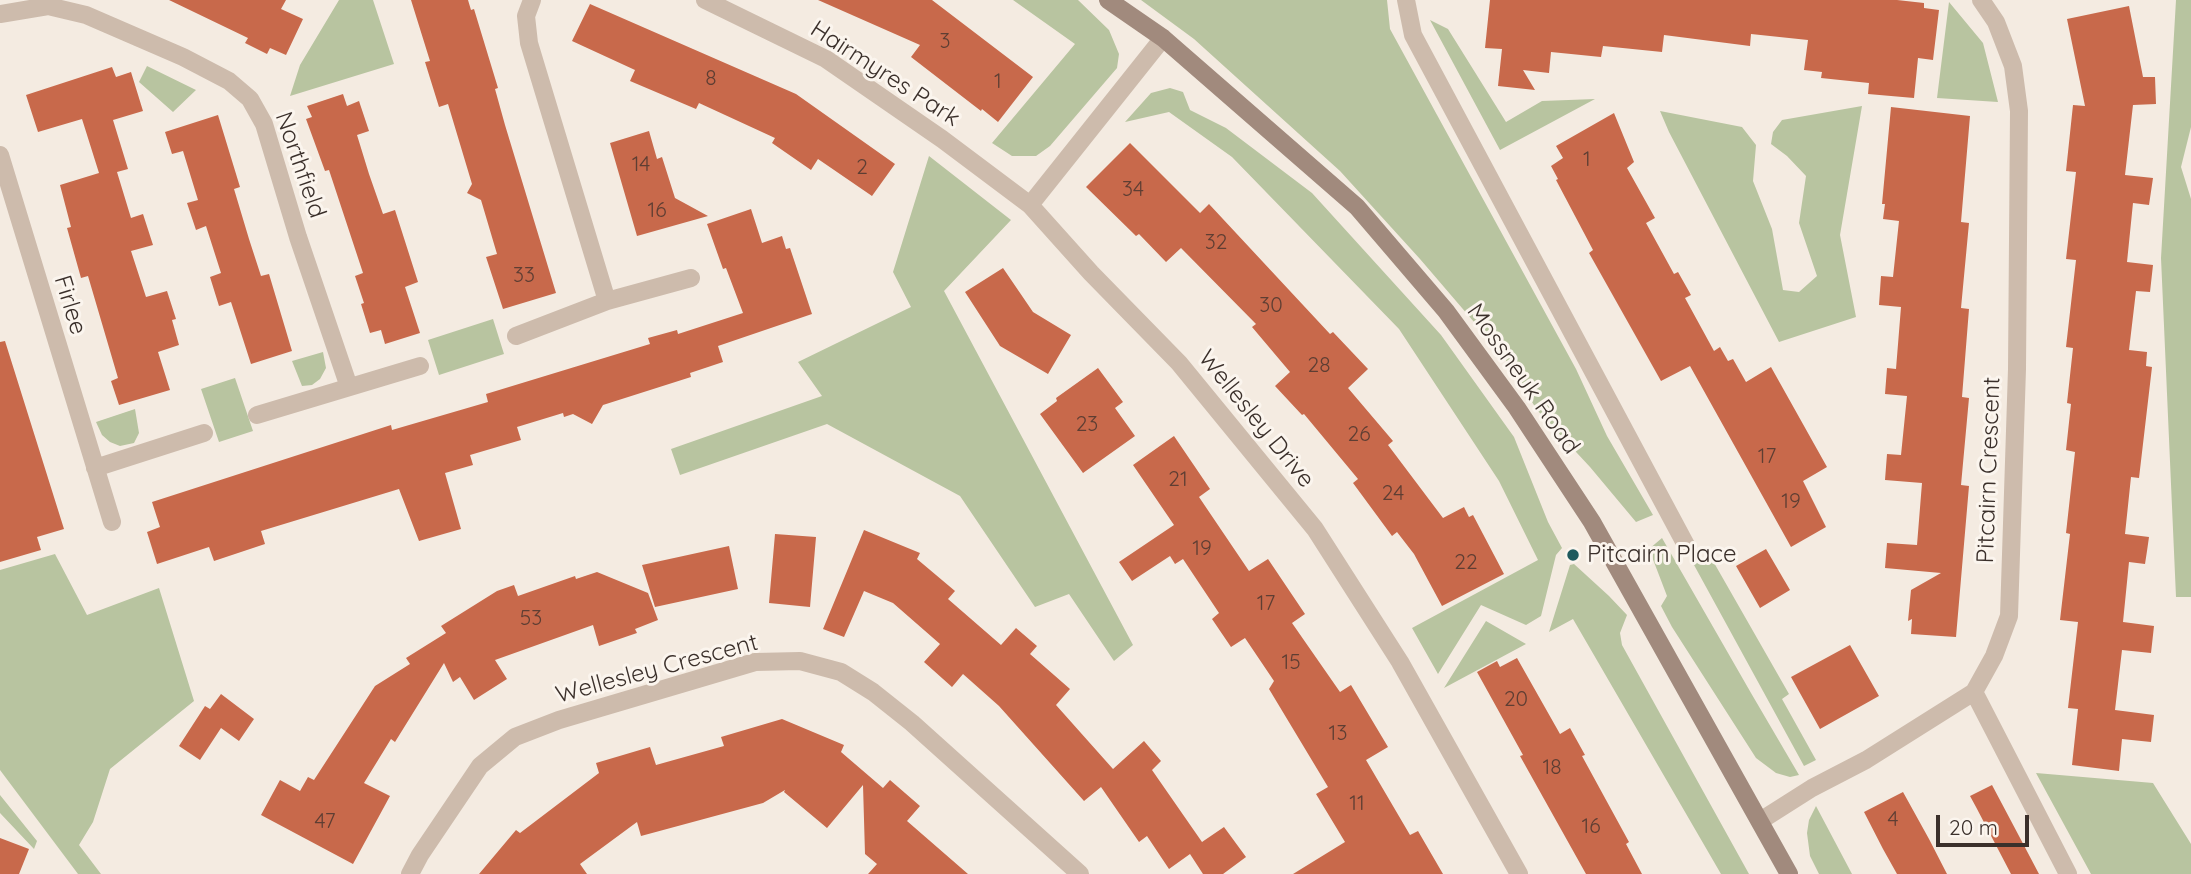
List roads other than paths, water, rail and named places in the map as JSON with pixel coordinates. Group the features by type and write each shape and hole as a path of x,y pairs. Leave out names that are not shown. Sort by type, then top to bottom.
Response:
{"street":[{"path":"532,0 526,16 529,43 607,301"},
{"name":"Hairmyres Park","path":"705,0 826,59 942,139 1030,205"},
{"name":"Mossneuk Road","path":"1108,0 1163,38 1357,207 1446,311 1517,408 1592,522 1789,874"},
{"path":"1406,0 1413,35 1687,547"},
{"name":"Pitcairn Crescent","path":"1760,821 1812,788 1866,760 1974,692 1994,656 2009,616 2017,369 2020,111 2013,66 1996,22 1981,0"},
{"name":"Northfield","path":"0,14 48,6 86,15 229,80 250,99 264,124 298,237 349,387"},
{"path":"1030,205 1163,38"},
{"name":"Firlee","path":"0,155 112,522"},
{"name":"Wellesley Drive","path":"1030,205 1091,274 1179,363 1315,529 1400,662 1519,874"},
{"path":"516,336 607,301 691,278"},
{"path":"257,415 420,366"},
{"path":"95,468 204,433"},
{"name":"Wellesley Crescent","path":"410,874 481,766 515,737 559,720 755,662 800,661 841,672 873,692 912,723 1080,874"},
{"path":"1974,692 2068,874"}],"place":[{"name":"Pitcairn Place","path":"1573,555"}]}
